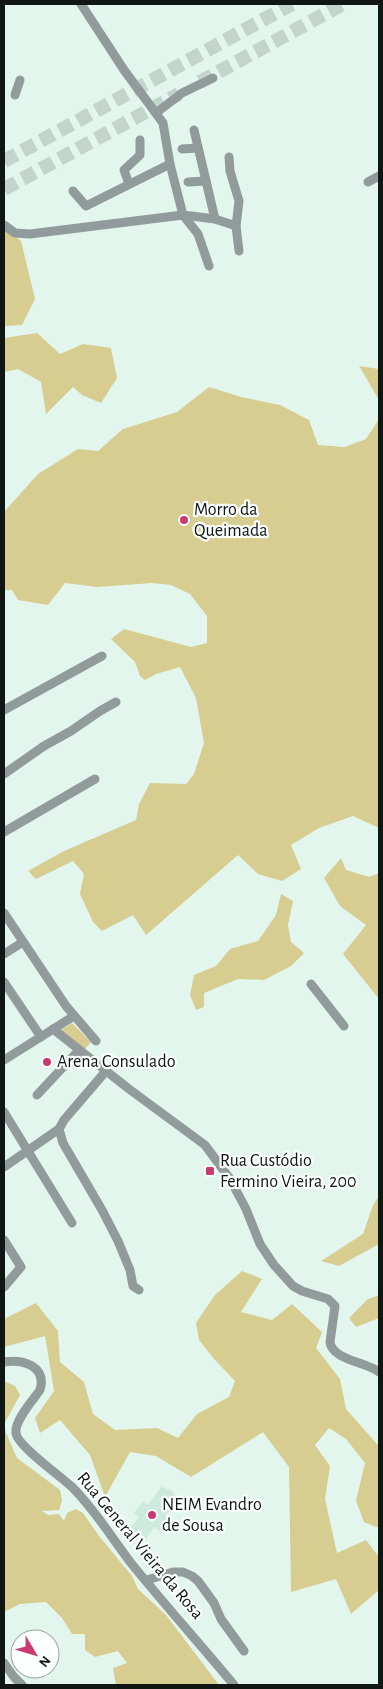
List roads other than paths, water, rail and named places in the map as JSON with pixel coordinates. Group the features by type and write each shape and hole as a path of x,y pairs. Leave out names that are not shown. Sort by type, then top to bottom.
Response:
{"street":[{"path":"81,4 163,123 170,164 183,215 198,234 209,266"},
{"path":"156,112 182,93 213,78"},
{"path":"15,95 20,80"},
{"path":"194,130 215,219"},
{"path":"128,184 124,170 140,155 140,140"},
{"path":"182,149 198,148"},
{"path":"229,158 230,171 239,201 236,226 239,251"},
{"path":"73,191 86,206 170,164"},
{"path":"368,182 379,176"},
{"path":"188,182 206,181"},
{"path":"4,225 14,233 30,234 183,215 215,219 236,226"},
{"path":"4,710 102,656"},
{"path":"4,774 44,746 116,702"},
{"path":"4,832 95,779"},
{"path":"4,913 74,1016 96,1041"},
{"path":"4,954 23,942"},
{"path":"4,982 42,1037"},
{"path":"312,984 344,1026"},
{"path":"4,1060 74,1016"},
{"path":"53,1029 106,1071 205,1144 230,1179 246,1209 260,1244 274,1265 293,1286 302,1291 328,1299 335,1306 330,1342 334,1351 348,1359 370,1366 379,1372"},
{"path":"37,1095 81,1052"},
{"path":"4,1167 59,1129 64,1120 106,1071"},
{"path":"4,1112 72,1223"},
{"path":"59,1129 63,1143 118,1241 126,1260 133,1286 139,1290"},
{"path":"4,1240 21,1268 4,1287"},
{"name":"Rua General Vieira da Rosa","path":"4,1362 22,1361 30,1365 41,1376 42,1384 40,1390 17,1426 16,1433 19,1441 59,1474 79,1494 132,1564 234,1685"},
{"path":"147,1580 173,1572 182,1572 192,1576 198,1581 214,1604 221,1619 244,1651"},
{"path":"4,1663 22,1685"}],"tunnel":[{"path":"4,161 292,4"},
{"path":"200,82 343,4"},
{"path":"4,189 179,94"}],"place":[{"name":"Morro da Queimada","path":"184,520"},
{"name":"Arena Consulado","path":"47,1062"},
{"name":"Rua Custódio Fermino Vieira, 200","path":"210,1171"},
{"name":"NEIM Evandro de Sousa","path":"152,1515"}]}
